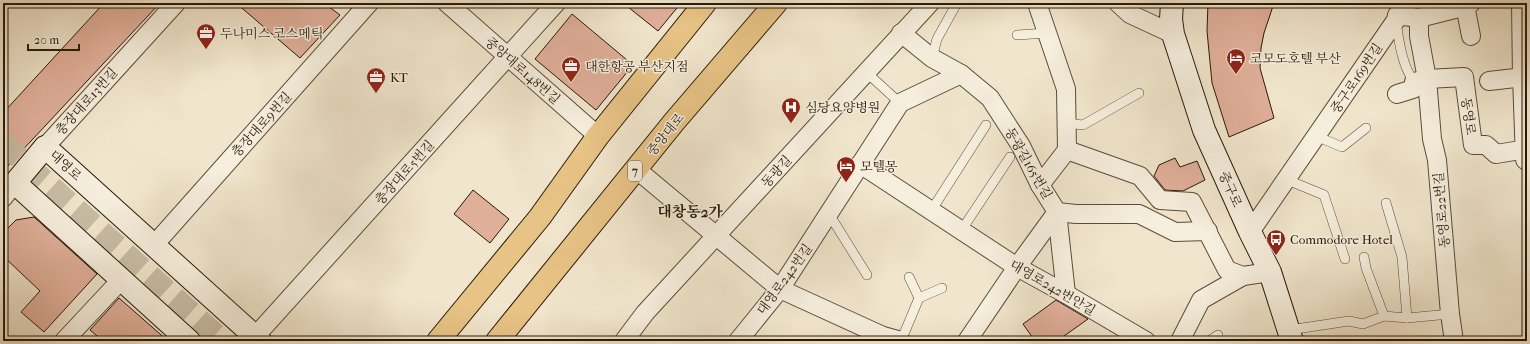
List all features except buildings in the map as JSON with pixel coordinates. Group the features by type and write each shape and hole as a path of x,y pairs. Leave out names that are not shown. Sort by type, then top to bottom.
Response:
{"main road":[{"path":"438,341 540,217 598,136 705,3"},
{"name":"중앙대로","path":"497,341 636,170 776,3"},
{"name":"중구로","path":"1172,3 1171,19 1173,34 1204,130 1250,232 1270,272 1291,336"},
{"path":"1524,4 1524,77 1527,159"},
{"name":"대영로","path":"189,341 121,280 9,190 45,147 154,245 255,340"}],"street":[{"name":"충장대로13번길","path":"45,147 176,3"},
{"name":"충장대로9번길","path":"154,245 368,3"},
{"name":"중앙대로148번길","path":"447,3 598,136"},
{"name":"충장대로5번길","path":"255,340 556,3"},
{"name":"동광길","path":"624,341 644,313 930,3"},
{"path":"1037,3 1066,89 1067,150 1040,185"},
{"path":"1118,3 1130,14 1173,34"},
{"path":"1396,20 1397,15 1419,18 1455,9 1468,4 1471,36"},
{"name":"동영로22번길","path":"1419,18 1421,81 1437,160 1450,314 1454,341"},
{"name":"중구로169번길","path":"1250,232 1285,179 1396,20"},
{"name":"동광길165번길","path":"901,33 932,58 961,74 990,98 1021,146 1040,185 1057,212 1076,214 1139,214 1175,232 1208,231"},
{"path":"900,103 961,74"},
{"name":"동영로","path":"1421,81 1464,77 1473,145 1486,145 1496,154 1526,149"},
{"path":"1489,81 1524,77"},
{"path":"1398,94 1414,89 1421,81"},
{"name":"대영로242번길","path":"738,341 780,288 900,103"},
{"path":"1067,150 1140,176 1160,200 1192,202 1227,270 1243,276"},
{"name":"대영로242번안길","path":"860,164 1017,267 1146,341"},
{"path":"636,170 780,288 882,338 901,341"},
{"path":"967,341 1017,267 1057,212"},
{"path":"1057,212 1066,294"},
{"path":"1180,341 1201,300 1243,276 1270,272"},
{"path":"64,341 121,280"}],"lane":[{"path":"932,58 937,39 957,3"},
{"name":"중구로169번길","path":"1396,20 1407,73 1421,81"},
{"path":"1017,35 1047,33"},
{"path":"866,72 900,103"},
{"path":"1066,123 1083,125 1139,93"},
{"path":"930,210 986,125"},
{"path":"1316,136 1342,147 1366,128"},
{"path":"961,231 1010,157"},
{"path":"1285,179 1324,195 1345,259"},
{"path":"1386,203 1402,257 1407,318"},
{"path":"829,214 867,275"},
{"path":"1364,257 1366,268 1384,316"},
{"path":"909,277 919,298"},
{"path":"901,341 919,298 942,288"},
{"path":"1291,336 1349,322 1363,324 1384,316 1407,318 1450,314"},
{"path":"1208,341 1218,335"}],"tunnel":[{"path":"3,143 223,341"}],"place":[{"name":"두나미스 코스메틱","path":"206,50"},
{"name":"코모도호텔 부산","path":"1236,75"},
{"name":"대한항공 부산지점","path":"571,83"},
{"name":"KT","path":"376,94"},
{"name":"심당요양병원","path":"791,124"},
{"name":"모텔몽","path":"846,183"},
{"name":"Commodore Hotel","path":"1276,256"}],"district":[{"name":"대창동2가","path":"690,212"}]}
